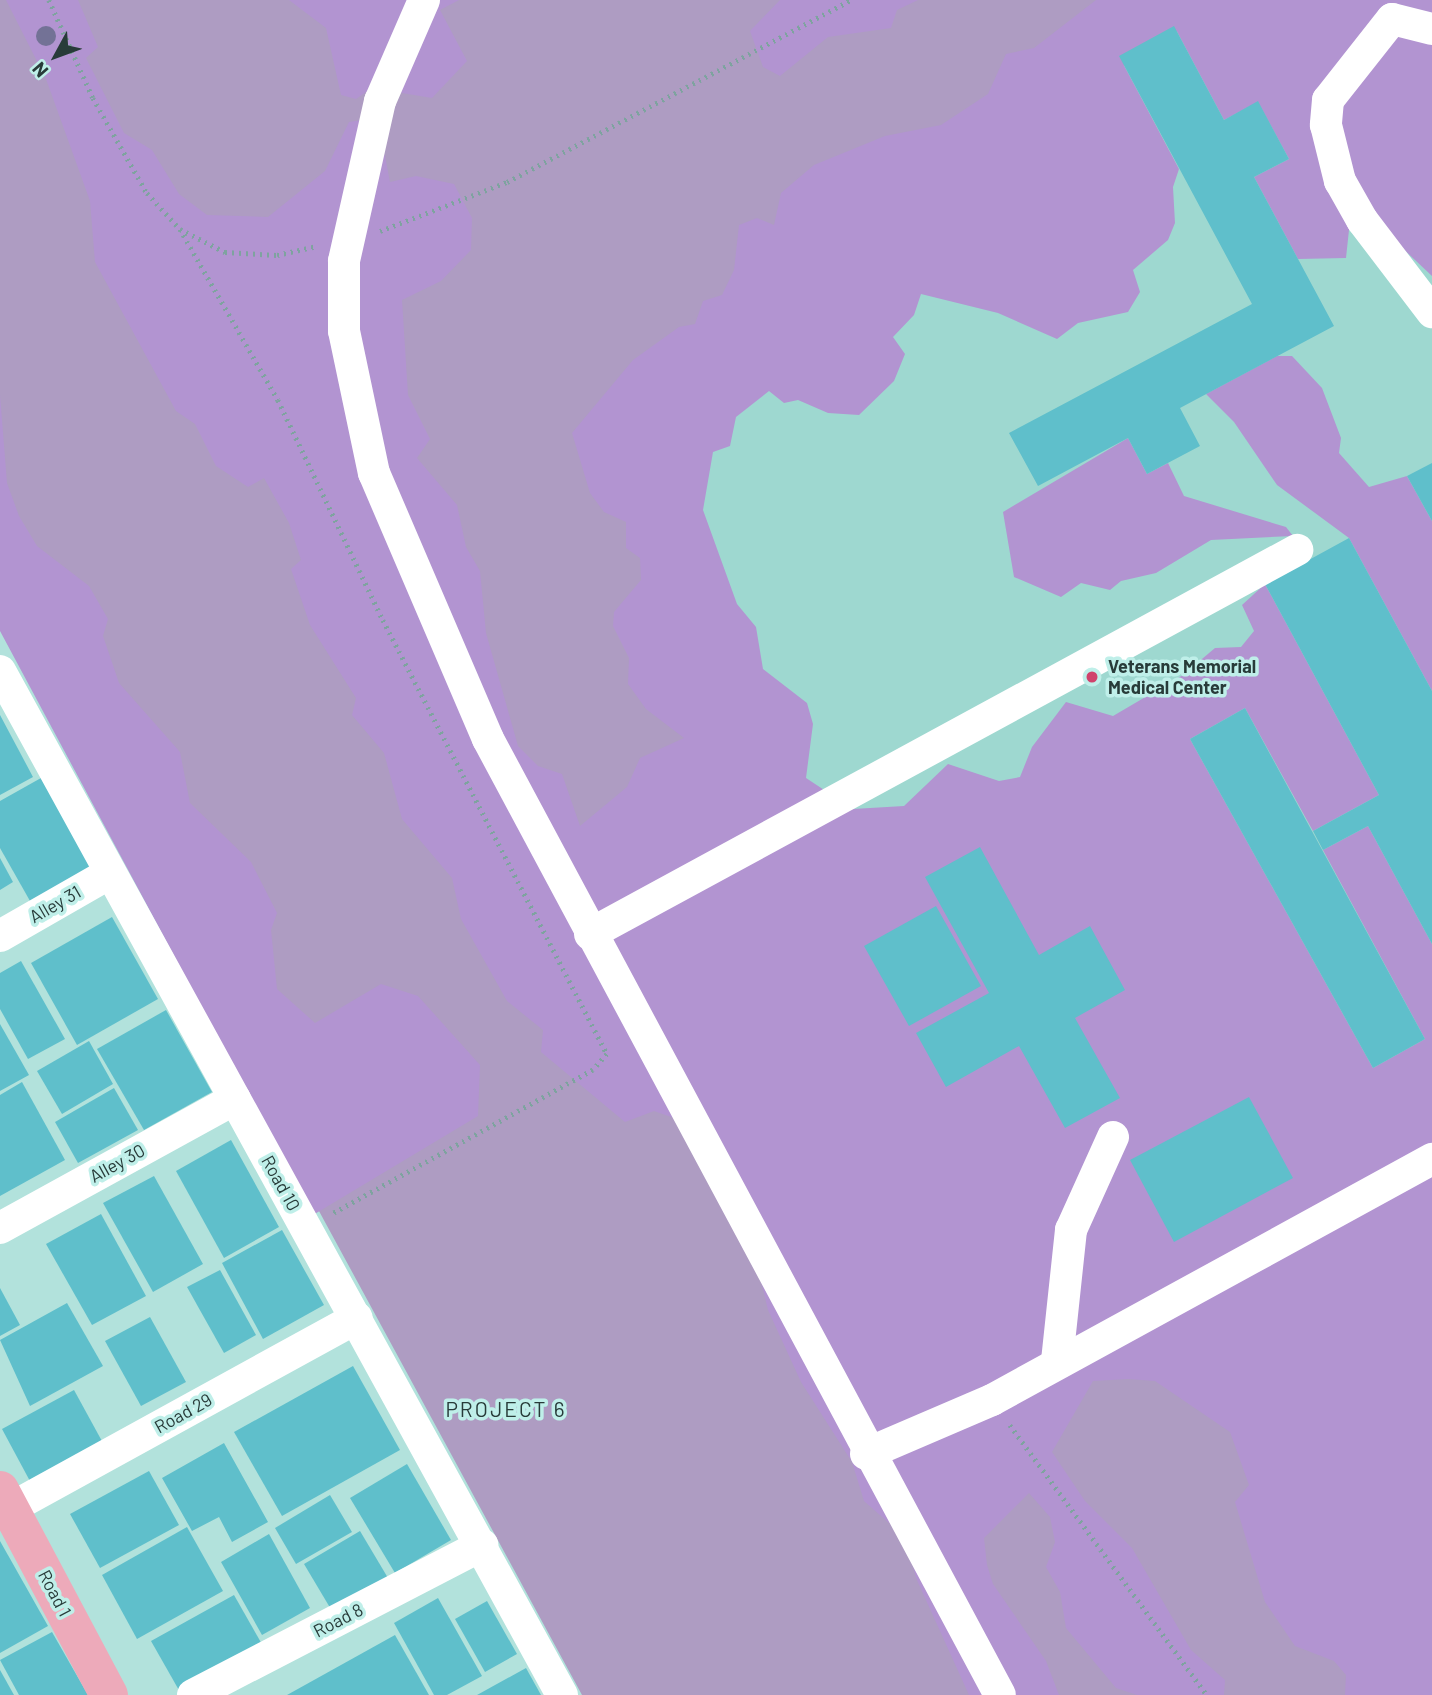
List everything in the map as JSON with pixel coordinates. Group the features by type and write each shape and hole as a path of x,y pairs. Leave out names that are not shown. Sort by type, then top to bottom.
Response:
{"main road":[{"name":"Road 1","path":"3,1504 110,1695"}],"street":[{"path":"424,0 380,101 348,239 344,331 374,472 488,739 866,1454 1000,1695"},
{"path":"1432,29 1388,9 1328,100 1326,125 1340,181 1362,219 1432,312"},
{"path":"590,934 1297,550"},
{"name":"Road 10","path":"0,671 562,1695"},
{"name":"Alley 31","path":"0,936 110,873"},
{"name":"Alley 30","path":"0,1228 235,1099"},
{"path":"1057,1362 1071,1230 1113,1137"},
{"path":"866,1454 992,1401 1057,1362 1432,1159"},
{"name":"Road 29","path":"3,1504 357,1318"},
{"name":"Road 8","path":"193,1695 482,1545"}],"path":[{"path":"49,0 93,98 147,193 180,229 278,400 383,620 607,1054 593,1070 307,1228"},
{"path":"180,229 225,252 277,254 410,223 507,182 851,0"},
{"path":"992,1401 1207,1695"}],"shaded area":[{"path":"0,0 1224,0 840,252 796,293 682,501 806,778 1191,1288 1432,1695 582,1695 0,624"},
{"path":"6,0 78,0 98,47 86,58 124,133 152,150 179,194 207,215 268,217 325,171 349,122 362,120 385,156 390,182 416,176 454,184 472,218 471,250 441,281 402,300 408,395 430,439 417,458 457,505 466,547 480,571 486,633 518,746 538,766 562,774 580,826 627,787 640,758 684,738 646,709 628,684 629,658 613,626 614,612 641,580 640,558 626,548 626,522 604,512 590,493 572,433 633,360 679,327 695,324 703,301 722,295 734,270 739,225 757,218 774,225 781,193 814,165 885,136 941,125 988,94 1006,54 1034,48 1096,0 1432,0 1432,276 1380,227 1349,230 1346,258 1298,259 1254,177 1289,159 1258,102 1224,120 1174,26 1119,56 1179,169 1173,187 1175,223 1168,240 1133,270 1140,292 1128,312 1078,323 1057,339 998,313 921,294 914,315 893,337 905,354 894,381 859,415 828,413 798,400 784,403 769,391 736,417 730,446 713,452 703,510 737,604 756,627 763,669 807,703 813,724 806,778 853,809 904,806 948,764 999,781 1020,777 1032,747 1066,702 1113,716 1183,675 1215,648 1241,647 1254,631 1242,605 1265,584 1379,795 1313,831 1245,708 1190,739 1373,1068 1425,1039 1323,850 1368,826 1432,944 1432,1695 1345,1695 1346,1675 1334,1661 1295,1646 1265,1602 1235,1502 1249,1485 1230,1432 1155,1381 1128,1379 1093,1381 1052,1452 1085,1501 1132,1548 1191,1650 1225,1680 1224,1695 1137,1695 1116,1688 1066,1628 1060,1592 1046,1567 1055,1542 1050,1517 1029,1493 984,1538 987,1565 993,1584 1046,1661 1059,1695 969,1695 916,1578 906,1538 864,1501 852,1462 801,1382 768,1310 757,1264 705,1129 654,1111 625,1122 541,1052 543,1030 507,1001 461,919 452,878 402,819 384,753 352,715 356,698 310,625 291,569 301,560 289,523 264,478 248,487 216,466 195,424 176,411 95,262 90,201 46,79"},
{"path":"289,0 459,0 440,10 467,61 432,98 372,88 356,99 341,95 326,28"},
{"path":"780,0 918,0 897,10 891,28 828,37 780,76 763,67 750,31"},
{"name":"Veterans Memorial Medical Center","path":"1224,0 1432,0 1432,1483 806,778 699,576 705,415 840,252"},
{"path":"1277,356 1292,356 1322,388 1341,438 1339,453 1369,487 1407,476 1432,521 1432,691 1349,538 1277,485 1234,422 1206,394"},
{"path":"0,395 7,483 19,516 37,546 89,586 108,619 103,636 119,683 180,752 190,803 251,862 277,913 271,930 277,989 315,1023 381,984 418,996 480,1065 478,1116 313,1215 0,631"},
{"path":"1128,438 1147,474 1168,463 1184,496 1286,527 1293,536 1211,540 1156,573 1121,581 1110,590 1081,583 1061,597 1014,577 1003,512"}],"building":[{"path":"1174,26 1224,120 1258,101 1289,159 1254,177 1334,326 1180,408 1200,446 1147,474 1128,438 1038,486 1009,433 1252,304 1119,56"},
{"path":"1432,463 1432,521 1407,476"},
{"path":"1349,538 1432,691 1432,944 1368,826 1323,850 1313,831 1379,795 1265,584"},
{"path":"1245,708 1425,1039 1373,1068 1190,739"},
{"path":"0,715 33,777 0,795"},
{"path":"41,778 96,874 34,908 0,848 0,801"},
{"path":"980,847 1039,955 1090,926 1125,990 1075,1018 1120,1098 1065,1128 1019,1046 946,1087 916,1033 989,993 925,877"},
{"path":"0,858 13,882 0,890"},
{"path":"936,906 981,986 909,1026 864,946"},
{"path":"112,917 158,999 77,1045 31,963"},
{"path":"21,961 65,1039 28,1059 0,1009 0,973"},
{"path":"166,1010 212,1092 144,1130 97,1049"},
{"path":"0,1024 29,1075 0,1091"},
{"path":"89,1041 113,1084 62,1114 37,1071"},
{"path":"22,1082 65,1160 0,1196 0,1095"},
{"path":"114,1088 138,1130 78,1163 55,1122"},
{"path":"1249,1097 1293,1178 1174,1242 1130,1160"},
{"path":"231,1140 279,1227 224,1258 176,1171"},
{"path":"154,1176 203,1264 153,1292 103,1203"},
{"path":"101,1214 146,1296 92,1325 46,1244"},
{"path":"282,1230 324,1305 263,1339 222,1263"},
{"path":"220,1270 256,1335 224,1353 187,1287"},
{"path":"0,1288 20,1325 0,1336"},
{"path":"67,1303 103,1366 30,1406 0,1340"},
{"path":"150,1317 186,1382 141,1406 105,1341"},
{"path":"353,1366 400,1450 282,1516 234,1432"},
{"path":"74,1390 103,1443 31,1483 2,1429"},
{"path":"224,1443 268,1522 232,1542 219,1517 192,1531 162,1478"},
{"path":"407,1464 451,1540 395,1573 350,1498"},
{"path":"149,1471 179,1525 100,1568 70,1514"},
{"path":"330,1495 352,1532 296,1564 275,1528"},
{"path":"187,1527 223,1591 137,1639 102,1575"},
{"path":"360,1531 388,1578 332,1611 304,1564"},
{"path":"269,1534 310,1608 262,1635 221,1562"},
{"path":"0,1541 48,1626 0,1653"},
{"path":"234,1595 263,1646 180,1692 151,1641"},
{"path":"438,1598 482,1676 447,1695 434,1695 394,1623"},
{"path":"487,1601 517,1654 485,1672 455,1619"},
{"path":"52,1632 88,1695 19,1695 0,1660"},
{"path":"395,1635 429,1695 287,1695"},
{"path":"526,1668 541,1695 477,1695"},
{"path":"0,1670 14,1695 0,1695"}],"place":[{"name":"Veterans Memorial Medical Center","path":"1092,677"}],"district":[{"name":"PROJECT 6","path":"506,1409"}]}
